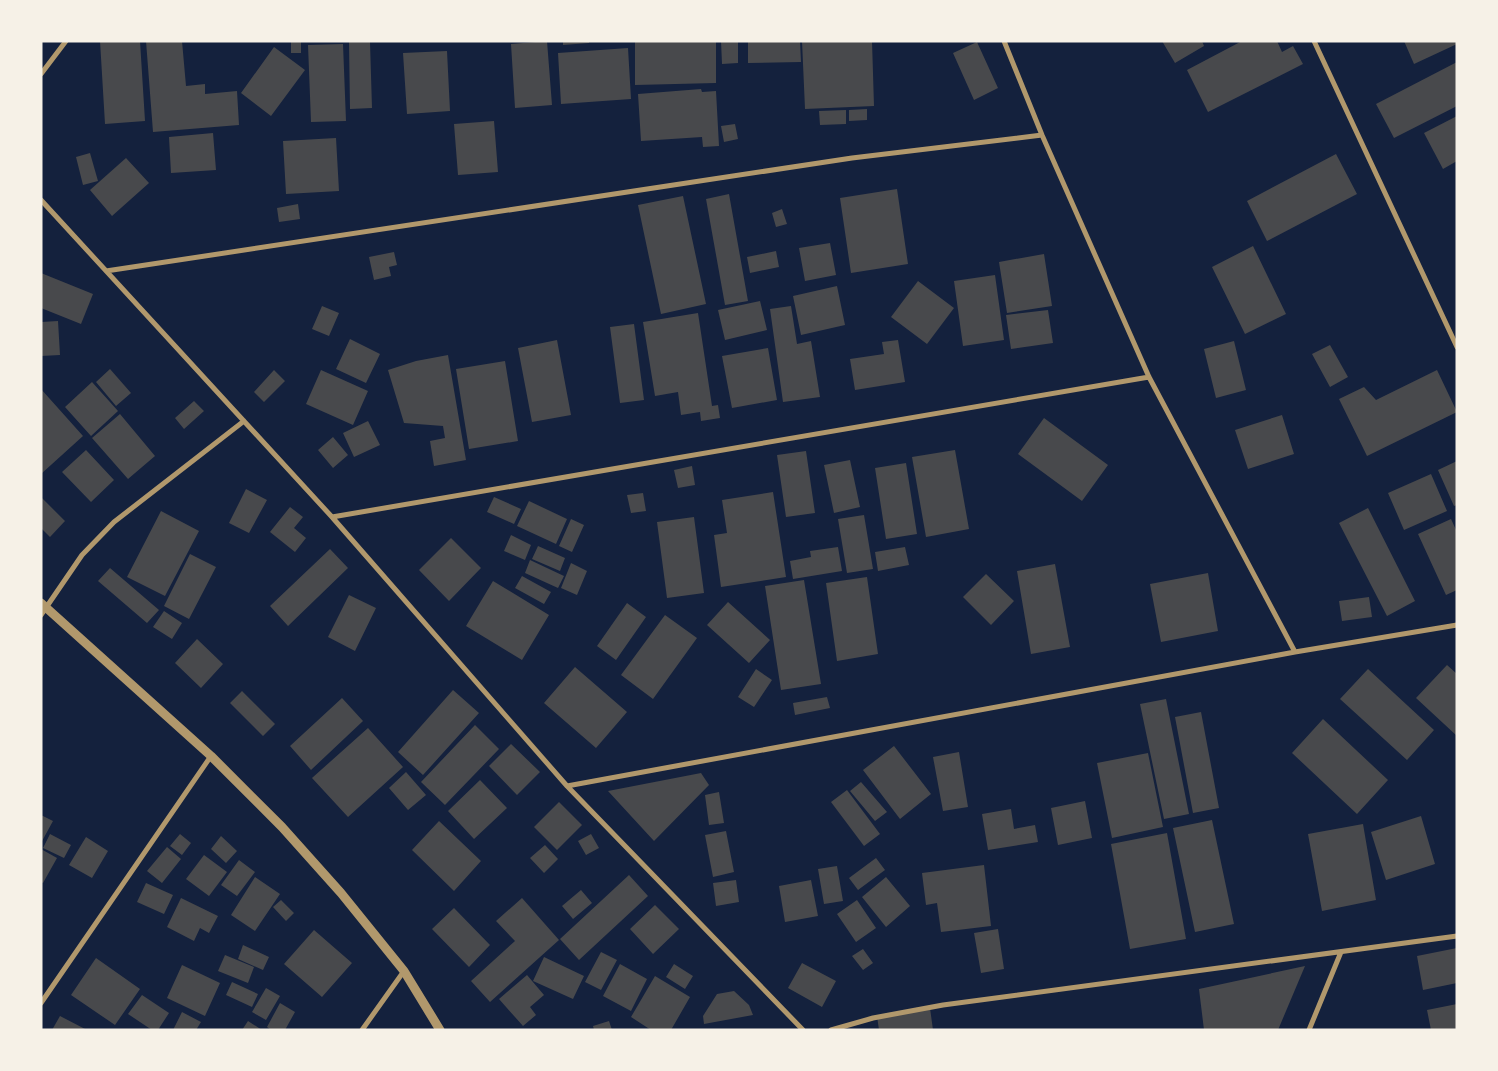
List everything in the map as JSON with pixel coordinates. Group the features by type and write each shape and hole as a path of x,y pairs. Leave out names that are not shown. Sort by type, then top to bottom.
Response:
{"street":[{"path":"41,74 66,41"},
{"path":"1004,41 1042,135 1149,377 1295,652"},
{"path":"1314,41 1457,346"},
{"path":"106,271 852,158 1042,135"},
{"path":"41,200 332,517 567,786 803,1030"},
{"path":"332,517 1149,377"},
{"path":"244,421 114,522 82,555 43,608 211,756 289,834 341,893 404,971 440,1030"},
{"path":"567,786 1295,652 1457,625"},
{"path":"41,1003 211,756"},
{"path":"831,1030 873,1018 943,1005 1457,936"},
{"path":"1309,1030 1341,952"},
{"path":"362,1030 404,971"}],"building":[{"path":"100,41 140,41 145,121 105,124"},
{"path":"146,41 182,41 186,86 205,84 205,94 237,91 239,125 153,132"},
{"path":"291,41 301,41 301,53 291,53"},
{"path":"547,41 552,105 515,108 511,44"},
{"path":"563,41 589,41 589,43 563,45"},
{"path":"635,41 716,41 716,83 635,85"},
{"path":"721,41 738,41 738,63 722,64"},
{"path":"748,41 800,41 801,62 748,63"},
{"path":"802,41 872,41 874,106 805,109"},
{"path":"1162,41 1202,41 1204,46 1175,63"},
{"path":"1242,41 1277,41 1282,52 1293,46 1303,64 1208,112 1187,70"},
{"path":"1404,41 1457,41 1457,44 1414,64"},
{"path":"349,42 370,42 372,108 350,109"},
{"path":"977,42 998,88 974,100 953,53"},
{"path":"343,44 346,121 311,122 308,45"},
{"path":"274,47 305,70 271,116 241,93"},
{"path":"628,48 631,99 561,104 558,53"},
{"path":"447,51 450,111 407,114 403,53"},
{"path":"1457,62 1457,106 1394,138 1376,104"},
{"path":"701,89 702,92 716,91 719,146 703,147 702,137 641,141 638,94"},
{"path":"867,109 867,120 849,121 849,110"},
{"path":"846,110 846,124 820,125 819,111"},
{"path":"1457,116 1457,161 1443,169 1424,133"},
{"path":"494,121 498,172 458,175 454,124"},
{"path":"735,124 738,139 724,142 721,126"},
{"path":"213,133 216,170 171,173 169,137"},
{"path":"336,138 339,191 286,194 283,141"},
{"path":"90,153 98,181 83,185 76,157"},
{"path":"1336,154 1357,194 1267,241 1247,201"},
{"path":"126,158 149,183 112,216 90,190"},
{"path":"897,189 908,264 851,273 840,198"},
{"path":"729,194 748,301 725,305 706,199"},
{"path":"683,196 706,304 661,314 638,205"},
{"path":"298,204 300,219 279,222 277,208"},
{"path":"782,209 787,224 776,227 772,213"},
{"path":"830,243 836,275 805,281 799,248"},
{"path":"1253,246 1286,314 1245,334 1212,267"},
{"path":"776,251 779,267 750,273 747,257"},
{"path":"394,252 397,265 389,267 391,276 374,280 369,257"},
{"path":"1044,254 1052,306 1007,313 999,262"},
{"path":"41,273 93,294 81,324 41,308"},
{"path":"995,275 1004,340 963,346 954,281"},
{"path":"918,281 954,308 927,344 891,317"},
{"path":"837,286 845,325 801,335 793,296"},
{"path":"760,301 767,330 725,340 718,310"},
{"path":"322,306 339,313 329,336 312,329"},
{"path":"791,306 797,344 811,341 820,397 783,402 770,309"},
{"path":"1048,310 1053,343 1011,349 1006,315"},
{"path":"698,313 712,406 718,405 720,418 701,421 700,412 681,415 678,392 655,396 643,322"},
{"path":"58,321 60,355 41,356 41,322"},
{"path":"634,324 644,400 620,403 610,327"},
{"path":"350,339 380,354 366,383 336,369"},
{"path":"557,340 571,415 532,422 518,348"},
{"path":"898,340 905,382 855,390 850,359 884,354 882,342"},
{"path":"1234,341 1246,390 1216,398 1204,349"},
{"path":"1330,345 1348,377 1330,387 1312,354"},
{"path":"768,348 777,400 732,408 722,356"},
{"path":"448,355 466,460 434,466 430,441 445,438 443,426 404,423 388,370 416,361"},
{"path":"505,361 518,441 469,449 456,369"},
{"path":"110,369 131,393 116,406 96,382"},
{"path":"274,370 285,381 264,402 254,392"},
{"path":"321,370 368,391 353,425 306,404"},
{"path":"1437,370 1457,412 1367,456 1339,399 1364,387 1376,400"},
{"path":"92,382 118,411 91,436 65,407"},
{"path":"41,389 83,436 41,474"},
{"path":"194,401 204,411 184,429 175,418"},
{"path":"120,414 155,456 128,479 92,438"},
{"path":"1282,415 1294,454 1248,469 1235,430"},
{"path":"1044,418 1108,465 1082,501 1018,454"},
{"path":"368,421 380,445 354,457 343,433"},
{"path":"333,437 348,455 333,468 318,450"},
{"path":"86,450 114,480 91,502 62,472"},
{"path":"955,450 969,529 926,537 912,457"},
{"path":"806,451 815,513 786,517 777,455"},
{"path":"850,460 860,507 834,513 824,465"},
{"path":"1457,461 1457,505 1454,506 1438,470"},
{"path":"906,463 917,534 886,539 875,468"},
{"path":"692,466 695,485 678,488 674,470"},
{"path":"1431,474 1447,511 1404,530 1388,493"},
{"path":"246,489 267,500 249,533 229,523"},
{"path":"773,492 786,577 721,587 714,535 727,533 722,500"},
{"path":"643,493 646,511 631,513 627,495"},
{"path":"41,497 65,521 50,537 41,528"},
{"path":"494,497 521,509 514,524 487,512"},
{"path":"529,501 567,519 556,544 517,526"},
{"path":"290,507 303,517 294,528 306,538 295,552 270,532"},
{"path":"1368,508 1415,601 1387,616 1339,523"},
{"path":"161,511 199,531 165,596 127,577"},
{"path":"864,515 873,569 847,573 838,519"},
{"path":"694,517 704,593 667,598 657,522"},
{"path":"571,519 584,525 572,552 559,546"},
{"path":"1451,519 1457,532 1457,590 1446,595 1418,534"},
{"path":"511,535 531,545 525,560 504,551"},
{"path":"451,538 481,568 449,601 419,570"},
{"path":"538,546 565,558 560,571 532,559"},
{"path":"838,547 842,571 793,579 790,561 811,557 810,551"},
{"path":"905,547 909,565 878,571 875,552"},
{"path":"330,549 348,568 288,626 270,606"},
{"path":"190,554 216,567 189,619 164,606"},
{"path":"530,560 564,576 558,588 525,573"},
{"path":"571,563 587,571 577,595 561,588"},
{"path":"1055,564 1070,647 1031,654 1017,571"},
{"path":"110,568 159,610 147,623 98,581"},
{"path":"1208,573 1218,631 1161,642 1150,584"},
{"path":"986,574 1014,601 991,625 963,597"},
{"path":"522,576 551,592 544,604 515,588"},
{"path":"867,577 878,654 837,661 826,583"},
{"path":"804,580 821,684 781,690 765,586"},
{"path":"493,581 549,615 522,660 466,626"},
{"path":"349,595 376,608 355,651 328,637"},
{"path":"1369,597 1372,617 1342,621 1339,601"},
{"path":"728,602 770,640 749,663 707,625"},
{"path":"627,603 646,617 616,660 597,646"},
{"path":"164,611 182,623 172,639 153,627"},
{"path":"665,615 697,638 653,699 621,675"},
{"path":"197,639 223,664 201,688 175,663"},
{"path":"1447,665 1457,674 1457,736 1416,698"},
{"path":"575,667 627,712 596,748 544,703"},
{"path":"756,669 772,680 754,707 738,697"},
{"path":"1368,669 1434,730 1407,760 1340,699"},
{"path":"453,690 479,713 423,775 398,752"},
{"path":"242,691 275,724 263,736 230,703"},
{"path":"827,697 830,708 795,715 793,703"},
{"path":"342,698 363,721 311,770 290,746"},
{"path":"1166,699 1189,814 1164,819 1140,704"},
{"path":"1201,712 1219,808 1193,813 1175,717"},
{"path":"1323,719 1388,780 1357,814 1292,753"},
{"path":"475,725 499,749 445,805 421,782"},
{"path":"368,728 403,767 348,817 312,778"},
{"path":"511,744 540,772 517,795 489,766"},
{"path":"894,746 931,794 900,819 863,770"},
{"path":"959,752 968,807 943,811 933,757"},
{"path":"1148,753 1163,827 1112,838 1097,763"},
{"path":"406,772 426,795 408,810 389,788"},
{"path":"701,773 709,785 654,841 608,791"},
{"path":"480,780 507,808 474,839 448,811"},
{"path":"861,782 887,812 875,821 850,791"},
{"path":"847,790 880,834 864,846 831,802"},
{"path":"719,792 724,823 709,825 705,795"},
{"path":"1085,801 1092,838 1058,845 1051,808"},
{"path":"559,802 582,825 557,850 534,827"},
{"path":"1011,809 1014,829 1035,825 1038,842 988,850 982,814"},
{"path":"41,815 53,821 41,843"},
{"path":"1421,816 1435,864 1386,880 1371,832"},
{"path":"1212,820 1234,924 1195,932 1173,828"},
{"path":"439,821 481,861 454,891 412,850"},
{"path":"1363,824 1376,900 1322,911 1308,834"},
{"path":"726,831 734,872 713,877 705,835"},
{"path":"1167,833 1186,939 1130,949 1111,844"},
{"path":"50,834 71,845 64,858 43,848"},
{"path":"180,834 191,843 182,855 170,846"},
{"path":"591,834 599,848 586,855 578,841"},
{"path":"221,836 237,851 226,863 211,849"},
{"path":"86,837 108,851 92,878 69,865"},
{"path":"545,845 558,859 544,873 530,858"},
{"path":"167,847 181,859 162,883 147,871"},
{"path":"41,849 57,858 43,883 41,882"},
{"path":"204,855 227,872 209,896 186,879"},
{"path":"876,858 885,870 858,890 849,878"},
{"path":"239,860 255,872 237,896 221,885"},
{"path":"984,865 991,926 941,932 937,903 926,905 922,873"},
{"path":"837,866 843,901 824,904 818,869"},
{"path":"629,875 648,896 579,960 560,939"},
{"path":"255,877 280,894 255,931 231,915"},
{"path":"886,877 910,906 886,927 862,897"},
{"path":"736,880 739,902 716,906 713,883"},
{"path":"811,880 818,916 785,922 779,886"},
{"path":"146,883 173,895 164,914 137,902"},
{"path":"581,890 592,903 573,919 562,906"},
{"path":"181,898 218,916 209,933 200,928 194,941 167,927"},
{"path":"522,898 559,940 490,1002 471,981 515,941 496,921"},
{"path":"281,900 294,913 286,921 273,907"},
{"path":"857,900 876,928 856,942 837,914"},
{"path":"655,905 679,929 653,954 630,929"},
{"path":"454,908 490,945 469,967 432,929"},
{"path":"998,929 1004,969 981,973 974,933"},
{"path":"314,930 352,963 322,997 284,964"},
{"path":"243,945 269,957 263,970 238,959"},
{"path":"1457,948 1457,983 1423,990 1417,956"},
{"path":"863,949 873,963 863,970 852,956"},
{"path":"601,952 617,960 601,990 585,982"},
{"path":"225,955 254,967 248,983 218,971"},
{"path":"544,957 584,976 573,999 533,981"},
{"path":"96,958 140,989 115,1025 71,995"},
{"path":"802,963 836,981 822,1007 788,988"},
{"path":"620,964 647,979 631,1011 603,996"},
{"path":"674,964 693,976 685,989 666,977"},
{"path":"182,965 220,983 205,1016 167,998"},
{"path":"1305,966 1278,1030 1204,1030 1199,989"},
{"path":"527,975 544,995 530,1007 536,1015 523,1026 499,999"},
{"path":"655,976 690,997 671,1030 651,1030 631,1017"},
{"path":"232,982 258,994 252,1007 226,995"},
{"path":"266,988 280,996 266,1020 252,1012"},
{"path":"734,991 749,1005 753,1015 704,1024 703,1016 717,994"},
{"path":"142,995 169,1013 158,1030 152,1030 128,1014"},
{"path":"280,1003 295,1012 285,1030 271,1030 267,1027"},
{"path":"1457,1004 1457,1030 1431,1030 1427,1010"},
{"path":"930,1008 933,1030 879,1030 877,1016"},
{"path":"182,1012 201,1022 196,1030 173,1030"},
{"path":"60,1016 87,1030 52,1030"},
{"path":"248,1021 262,1030 242,1030"},
{"path":"609,1021 612,1030 594,1030 593,1026"}]}
